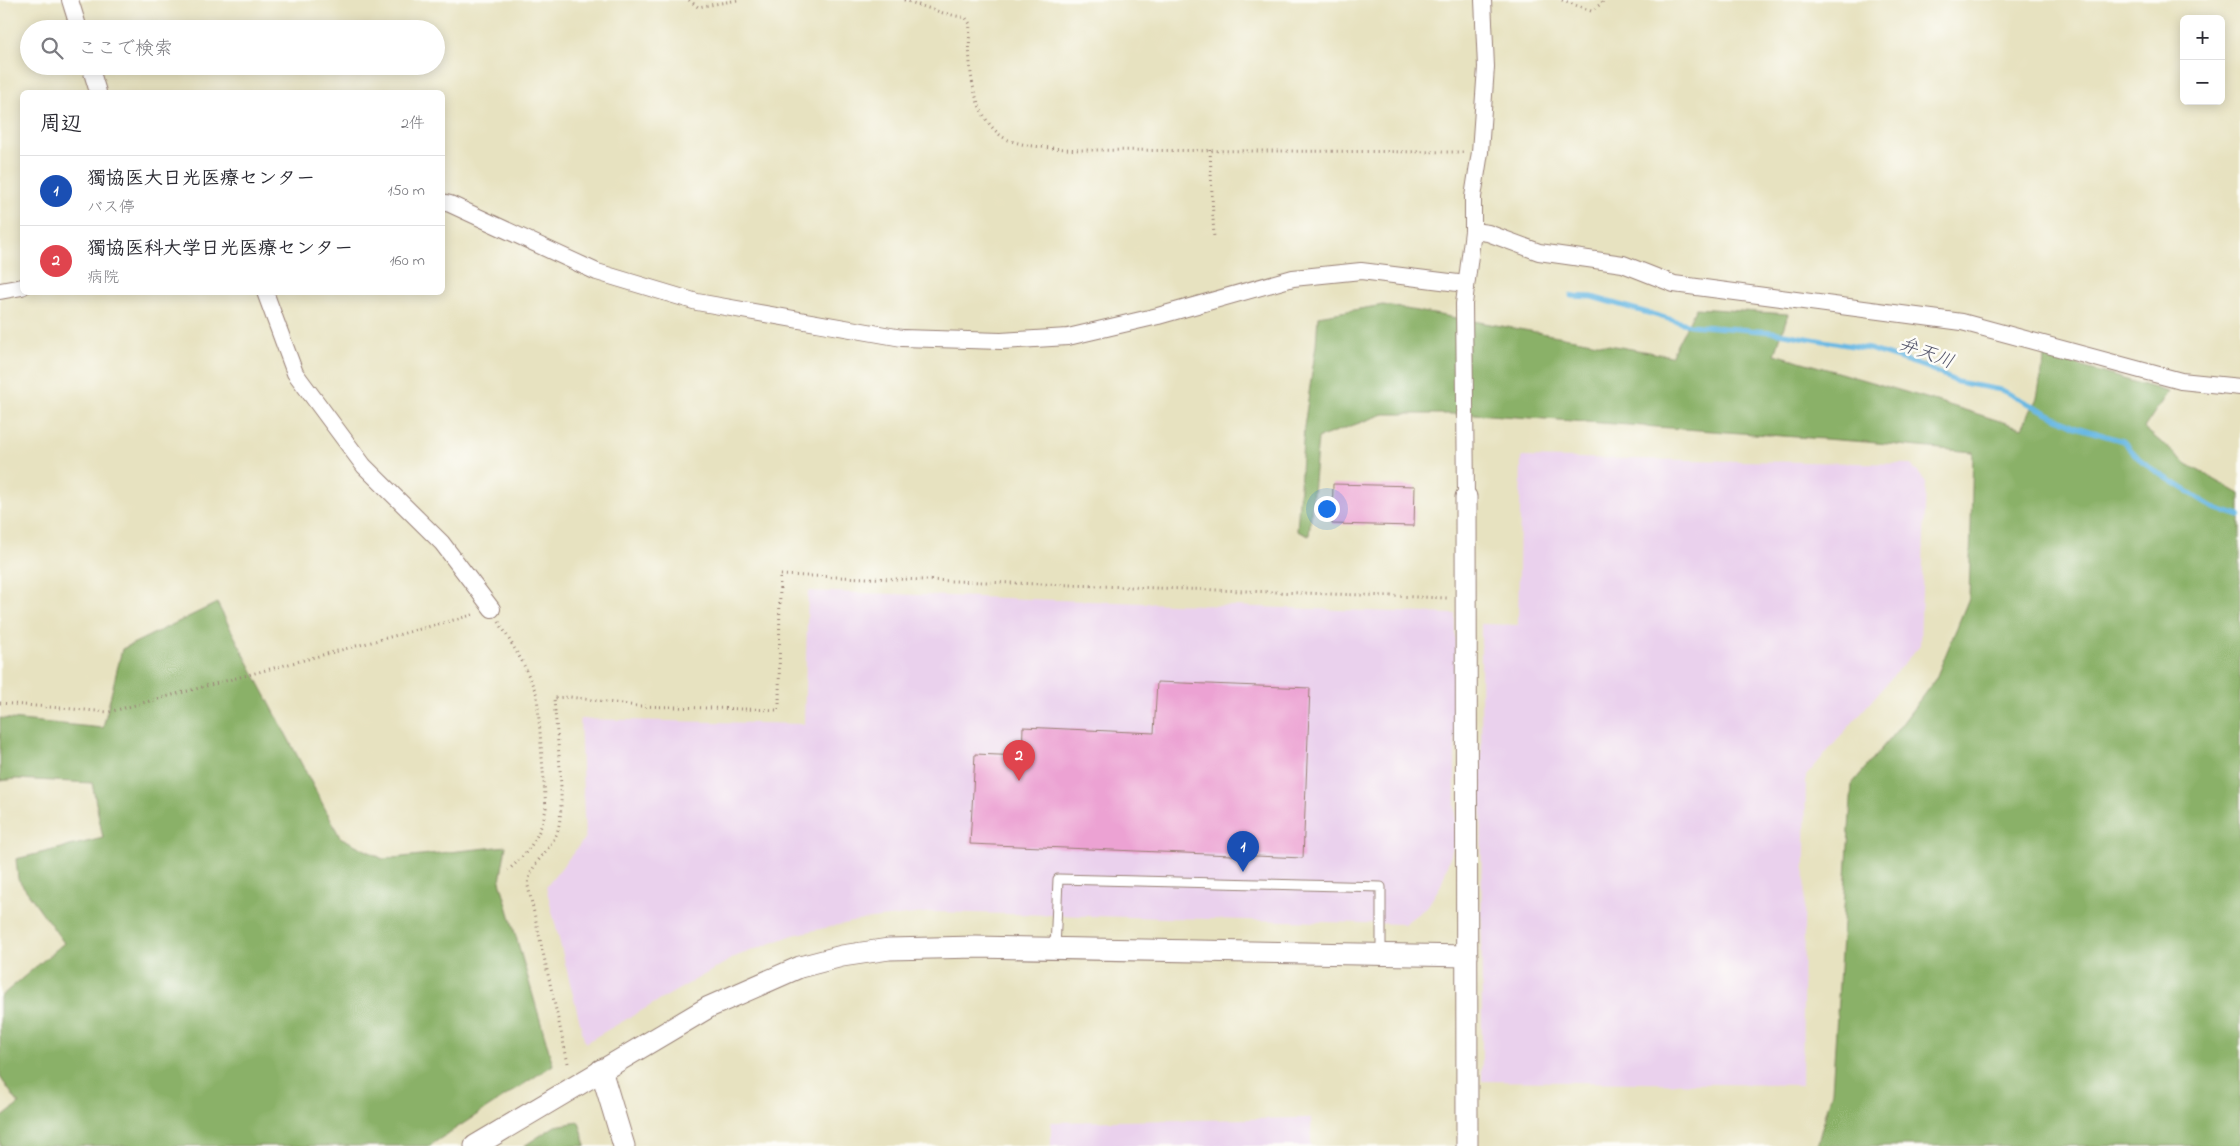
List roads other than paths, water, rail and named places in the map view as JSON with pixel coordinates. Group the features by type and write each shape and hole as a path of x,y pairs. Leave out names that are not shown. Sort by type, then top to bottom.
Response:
{"street":[{"path":"70,0 76,20"},
{"path":"1467,1146 1464,304 1473,231 1473,197 1480,152 1486,67 1483,0"},
{"path":"93,75 97,90"},
{"path":"445,203 597,272 697,302 902,338 1001,341 1068,337 1158,316 1293,278 1361,271 1466,284"},
{"path":"1473,231 1488,233 1539,252 1623,264 1674,284 1962,322 2181,382 2240,387"},
{"path":"0,291 20,287"},
{"path":"266,295 295,373 364,466 442,543 492,609"},
{"path":"475,1146 709,1008 765,981 809,964 842,956 889,949 1055,948 1467,956"},
{"path":"601,1070 624,1146"}],"lane":[{"path":"1055,948 1058,879 1382,887 1382,954"}],"waterway":[{"name":"弁天川","path":"1571,296 1592,297 1690,325 1773,332 1869,349 1926,367 1957,382 2001,390 2076,427 2123,441 2143,463 2214,508 2240,516"}],"place":[{"name":"獨協医科大学日光医療センター","path":"1019,781"},
{"name":"獨協医大日光医療センター","path":"1243,872"}]}
